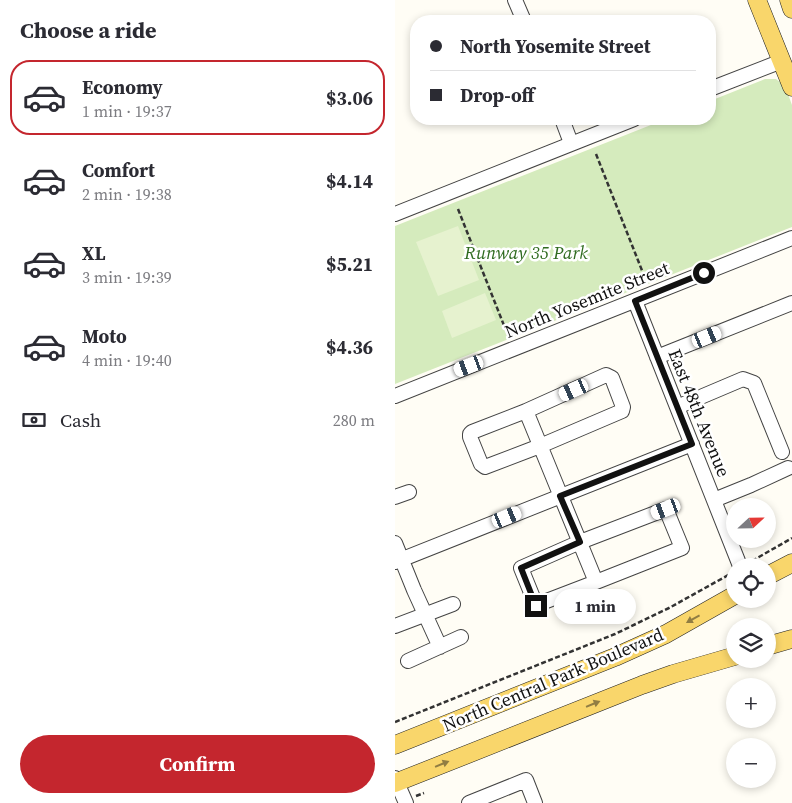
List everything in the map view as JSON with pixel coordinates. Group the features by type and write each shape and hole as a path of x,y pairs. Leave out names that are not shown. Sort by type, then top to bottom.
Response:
{"main road":[{"path":"757,0 792,87"},
{"path":"789,0 792,9"},
{"path":"776,571 792,563"},
{"name":"North Central Park Boulevard","path":"395,745 615,657 665,634 726,600"},
{"path":"776,643 792,639"},
{"name":"North Central Park Boulevard","path":"396,781 642,685 726,659"}],"street":[{"path":"519,1 522,15"},
{"path":"716,87 781,61"},
{"path":"564,125 571,143"},
{"path":"395,214 618,125"},
{"name":"North Yosemite Street","path":"395,396 792,238"},
{"name":"East 48th Avenue","path":"635,301 714,500 742,558"},
{"path":"657,357 792,303"},
{"path":"606,376 612,378 623,407 622,412 541,446 485,467 481,464 470,434 526,411 606,376"},
{"path":"677,407 743,379 754,383 782,452 784,464 790,469 714,500"},
{"path":"526,411 595,582"},
{"path":"782,452 787,442 792,439"},
{"path":"399,560 692,444"},
{"path":"395,497 409,492"},
{"path":"666,509 682,548 595,582 536,606 521,568 580,542 666,509"},
{"path":"395,543 399,560 440,647"},
{"path":"395,626 453,604"},
{"path":"409,661 461,637"},
{"path":"469,803 526,780 535,803"},
{"path":"396,781 406,803"}],"path":[{"path":"597,154 643,273"},
{"path":"458,209 505,328"},
{"path":"756,558 792,538"},
{"path":"395,722 615,634 669,608 726,575"}],"green space":[{"name":"Runway 35 Park","path":"765,79 776,79 785,86 792,105 792,227 395,384 395,226 651,125 716,125 716,99"},
{"path":"458,226 479,280 438,296 416,242"},
{"path":"485,293 496,320 452,338 442,311"}],"route":[{"path":"536,606 521,568 580,542 560,496 692,444 635,301 704,273"}]}
